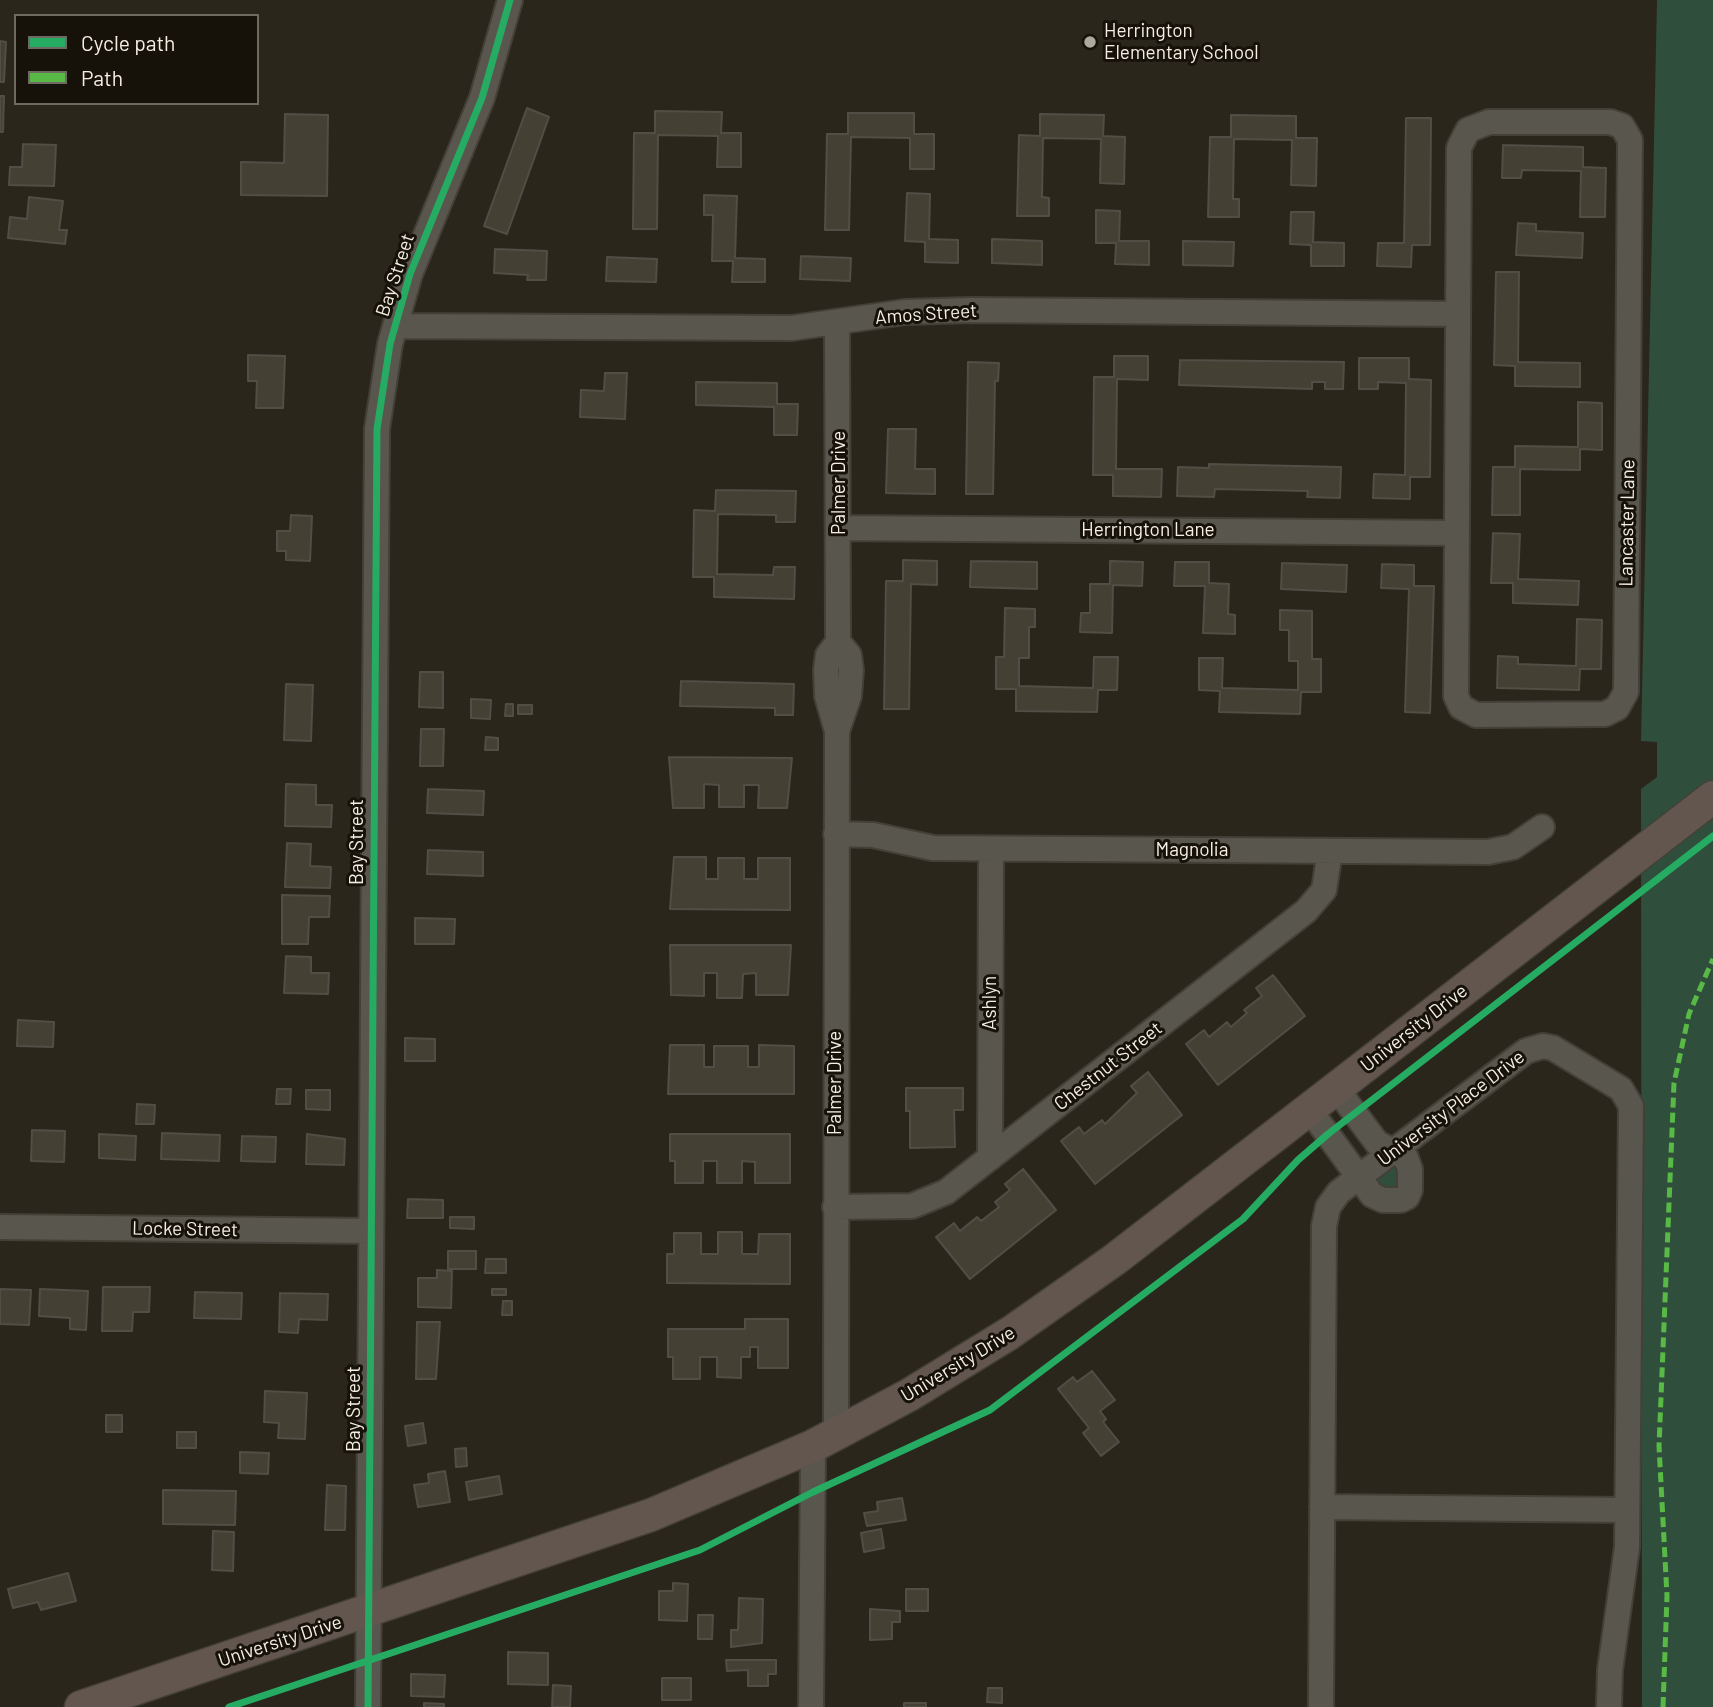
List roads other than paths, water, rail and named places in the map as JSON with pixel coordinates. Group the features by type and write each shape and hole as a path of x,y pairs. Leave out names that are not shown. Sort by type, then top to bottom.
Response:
{"main road":[{"name":"University Drive","path":"80,1707 651,1516 824,1440 940,1377 1041,1312 1713,797"}],"street":[{"name":"Bay Street","path":"368,1707 374,474 381,398 395,326 426,229 482,98 510,0"},
{"name":"Lancaster Lane","path":"1489,121 1610,122 1622,126 1631,144 1626,692 1617,708 1605,714 1476,715 1461,707 1456,692 1458,314 1459,148 1468,131 1489,121"},
{"name":"Amos Street","path":"395,326 792,328 905,312 971,310 1458,314"},
{"name":"Palmer Drive","path":"811,1707 835,1207 837,731 849,696 851,670 849,655 838,642 836,323"},
{"name":"Herrington Lane","path":"839,528 1457,533"},
{"name":"Magnolia","path":"836,834 880,836 928,848 1497,852 1521,843 1542,827"},
{"name":"Ashlyn","path":"990,1158 991,849"},
{"name":"Chestnut Street","path":"835,1207 904,1207 926,1203 946,1192 1313,905 1326,882 1330,851"},
{"name":"University Place Drive","path":"1321,1707 1325,1216 1335,1195 1525,1051 1536,1047 1553,1048 1626,1094 1632,1113 1627,1510 1624,1583 1613,1644 1609,1707"},
{"path":"1309,1109 1370,1192 1379,1199 1401,1200 1407,1197 1410,1190 1410,1165 1406,1158 1377,1143 1336,1088"},
{"name":"Locke Street","path":"0,1227 370,1231"},
{"path":"1322,1507 1627,1510"}],"place":[{"name":"Herrington Elementary School","path":"1090,42"}]}
